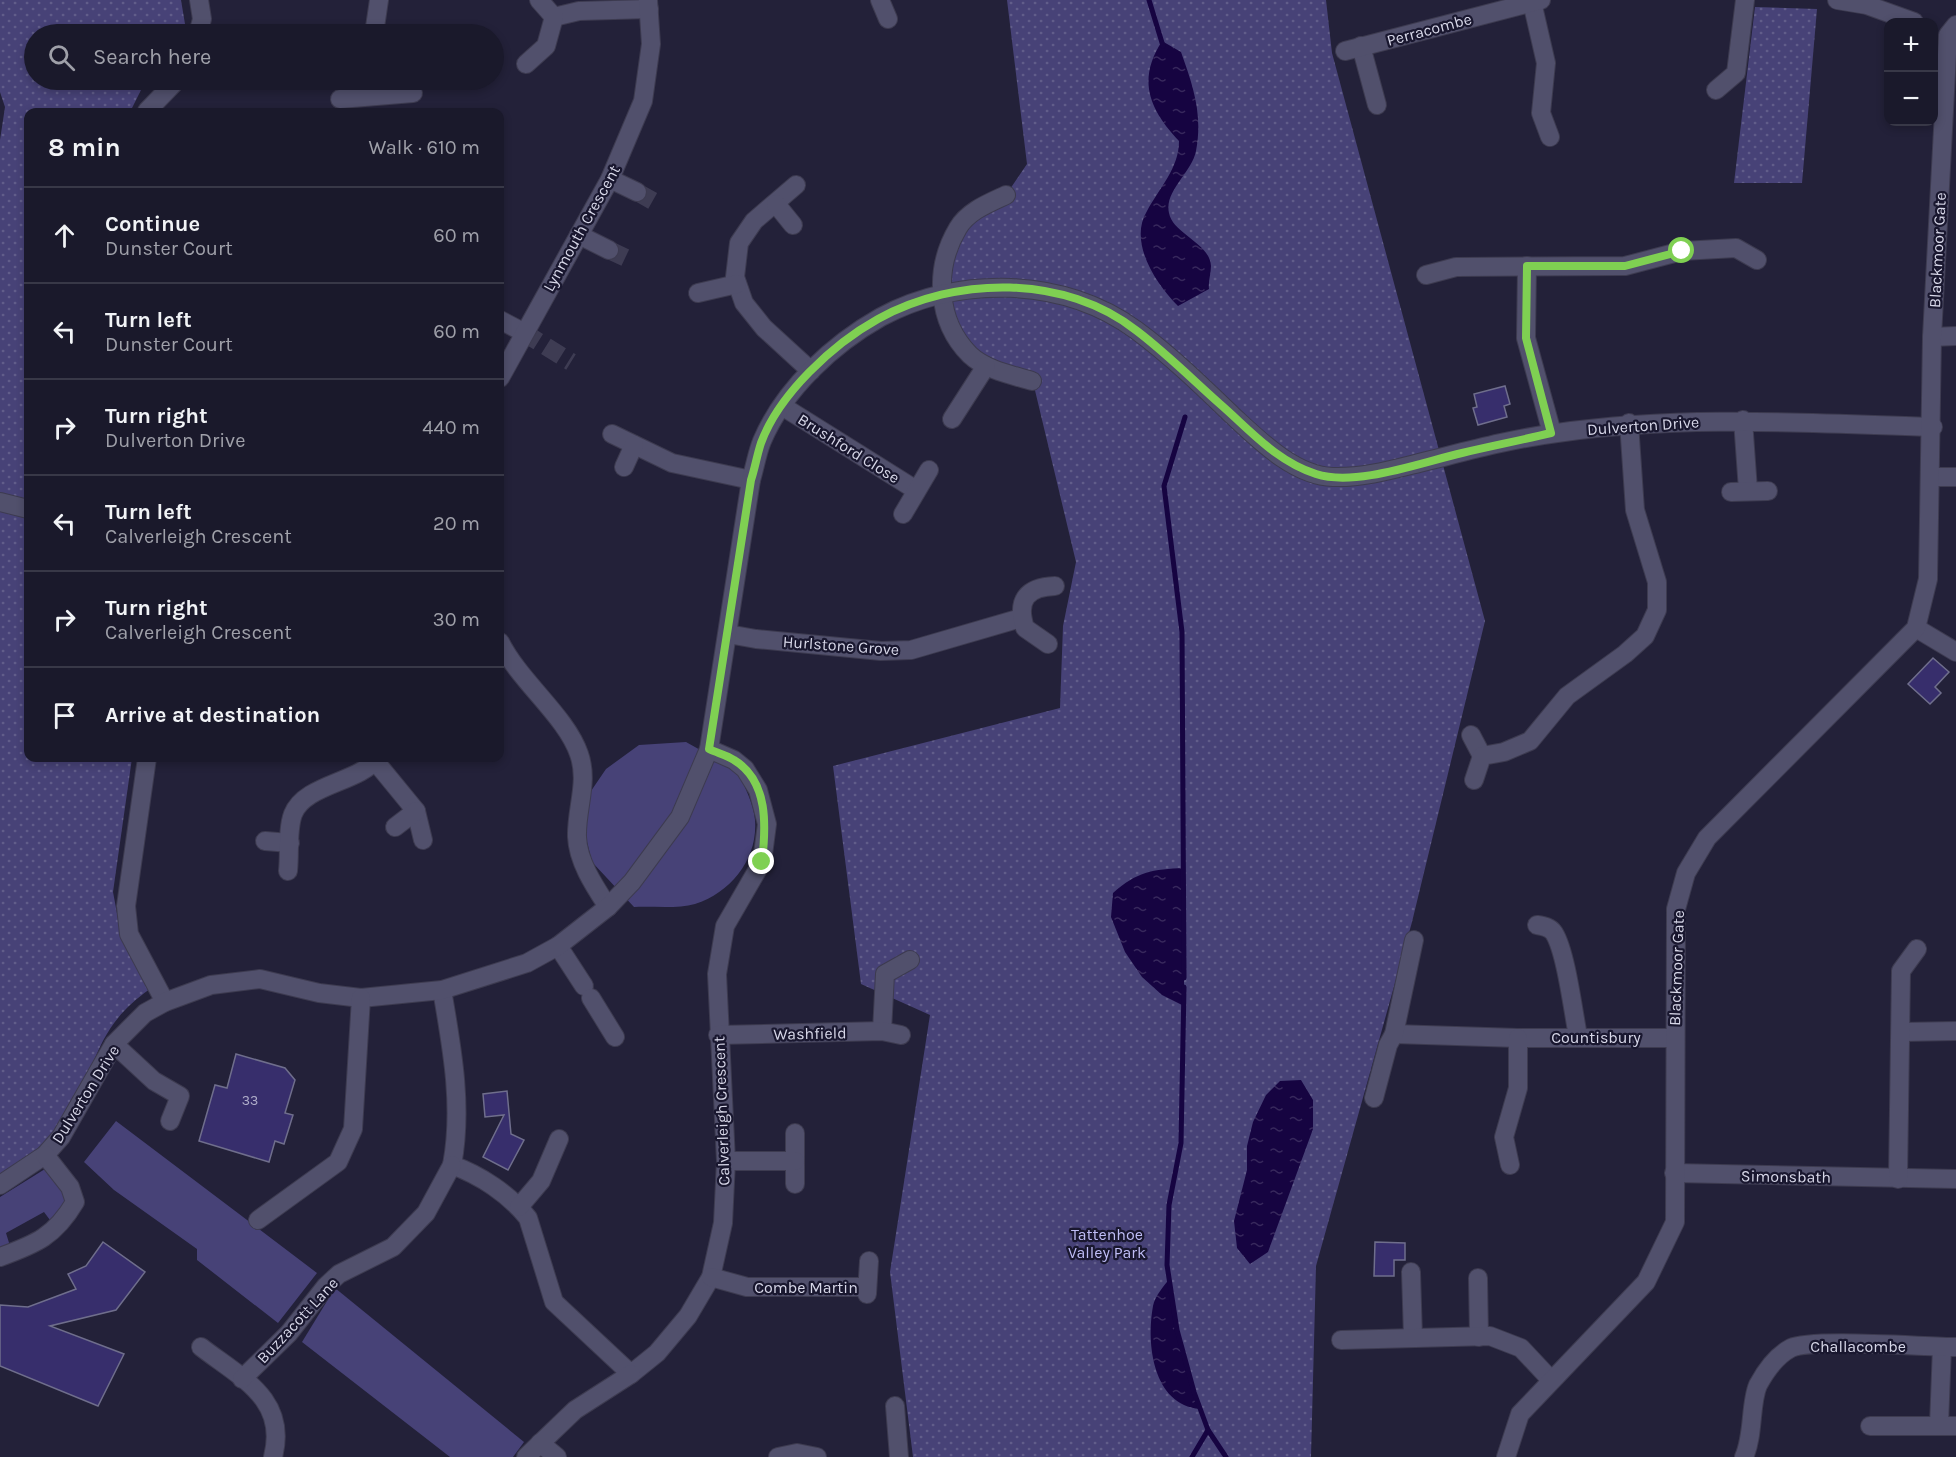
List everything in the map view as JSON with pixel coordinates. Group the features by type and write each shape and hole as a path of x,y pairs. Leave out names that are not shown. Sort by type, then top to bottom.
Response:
{"street":[{"path":"199,0 201,24"},
{"path":"376,24 380,0"},
{"path":"539,0 554,17"},
{"path":"880,0 888,19"},
{"path":"1716,90 1736,73 1745,0"},
{"path":"1837,0 1868,2 1905,18"},
{"name":"Perracombe","path":"1377,105 1353,49 1536,1 1546,63 1541,113 1550,137"},
{"path":"554,17 579,11 648,4"},
{"name":"Lynmouth Crescent","path":"504,370 610,179 643,100 651,44 648,4"},
{"path":"526,64 546,46 554,17"},
{"name":"Blackmoor Gate","path":"1506,1457 1520,1414 1646,1282 1675,1222 1674,1038 1677,909 1686,873 1707,838 1916,628 1928,579 1933,427 1932,337 1946,30"},
{"path":"150,108 167,90"},
{"path":"340,99 364,90"},
{"path":"387,90 413,93"},
{"path":"610,179 637,192"},
{"path":"796,185 754,221 739,243 735,277 744,303 764,328 811,371"},
{"path":"1006,195 976,209 958,227 946,255 941,294 946,322 971,356 986,366 1032,381"},
{"path":"776,204 793,225"},
{"path":"579,235 609,250"},
{"path":"1426,275 1456,267 1625,266 1737,239 1757,260"},
{"path":"1527,266 1526,338 1551,433"},
{"path":"698,293 737,284"},
{"name":"Dulverton Drive","path":"0,1185 45,1155 62,1137 114,1044 145,1013 165,1002 211,985 260,979 320,993 361,998 442,990 527,963 558,946 608,907 632,882 680,818 709,749 751,480 762,441 782,406 811,371 853,333 897,309 941,294 978,288 1033,289 1067,296 1107,313 1136,329 1271,452 1315,473 1330,477 1372,474 1551,433 1629,423 1743,420 1933,427"},
{"path":"504,322 523,333"},
{"path":"1932,337 1956,336"},
{"path":"952,419 986,366"},
{"name":"Brushford Close","path":"782,406 916,490"},
{"path":"1743,420 1740,491 1768,491"},
{"path":"1482,756 1504,753 1530,741 1567,696 1625,654 1645,636 1657,610 1657,582 1635,510 1629,423"},
{"path":"612,434 672,463 751,480"},
{"path":"624,467 634,445"},
{"name":"Brushford Close","path":"903,514 929,470"},
{"path":"1930,477 1956,477"},
{"path":"0,502 24,508"},
{"path":"1048,644 1025,628 1021,606 1027,595 1041,586 1055,586"},
{"name":"Hurlstone Grove","path":"728,634 881,651 911,650 1022,618"},
{"path":"1916,628 1956,652"},
{"path":"504,651 519,675 566,728 580,755 584,786 577,838 588,877 608,907"},
{"path":"1471,735 1482,756 1474,780"},
{"name":"Calverleigh Crescent","path":"526,1457 575,1410 631,1374 657,1353 687,1316 711,1277 723,1223 726,1161 718,1035 717,974 725,926 762,862 767,824 758,790 745,769 734,760 709,749"},
{"path":"146,762 126,906 129,934 165,1002"},
{"path":"288,871 293,815 305,798 342,782 372,762"},
{"path":"379,762 416,811 423,840"},
{"path":"395,827 416,811"},
{"path":"265,841 291,843"},
{"path":"1537,925 1553,931 1559,946 1578,1036"},
{"path":"1374,1098 1394,1034 1414,940"},
{"path":"558,946 615,1037"},
{"path":"1898,1179 1901,971 1917,949"},
{"path":"882,1031 885,974 910,960"},
{"path":"442,990 455,1065 457,1139 452,1165 469,1171 519,1207 528,1218 554,1302 631,1374"},
{"path":"258,1220 310,1185 338,1162 353,1129 361,998"},
{"name":"Washfield","path":"718,1035 882,1031 901,1035"},
{"path":"1901,1032 1956,1031"},
{"name":"Countisbury","path":"1394,1034 1518,1038 1578,1036 1674,1038"},
{"path":"1510,1165 1504,1137 1518,1088 1518,1038"},
{"path":"114,1044 154,1081 180,1096 170,1121"},
{"path":"795,1133 795,1184"},
{"path":"519,1207 557,1169 559,1139"},
{"path":"0,1257 30,1246 62,1224 75,1202 70,1187 45,1155"},
{"path":"726,1161 795,1161"},
{"name":"Buzzacott Lane","path":"242,1379 289,1332 326,1286 339,1274 393,1247 426,1214 452,1165"},
{"name":"Simonsbath","path":"1674,1173 1956,1179"},
{"name":"Combe Martin","path":"711,1277 747,1287 867,1290 869,1261"},
{"path":"1411,1272 1413,1337"},
{"path":"1478,1278 1479,1337"},
{"path":"1341,1340 1413,1337 1500,1339 1521,1348 1551,1380"},
{"name":"Challacombe","path":"1744,1457 1751,1442 1757,1388 1773,1361 1793,1347 1822,1344 1949,1347 1948,1425 1870,1426"},
{"path":"201,1347 264,1398 274,1418 278,1439 273,1457"},
{"path":"895,1406 899,1457"},
{"path":"540,1443 557,1457"},
{"path":"778,1457 797,1453 817,1457"}],"green space":[{"path":"0,0 181,0 185,24 24,24 24,90 141,90 132,108 24,108 24,762 131,762 113,892 119,924 150,989 131,1004 106,1035 75,1104 58,1131 35,1152 0,1175 0,140 5,107 0,92"},
{"name":"Tattenhoe Valley Park","path":"1007,0 1326,0 1332,53 1485,621 1412,922 1316,1266 1311,1457 913,1457 890,1272 930,1015 861,984 833,766 1060,708 1063,626 1076,562 1033,382 971,356 941,294 958,227 1006,195 1027,164"},
{"path":"1755,7 1817,9 1802,183 1734,183"},
{"path":"686,742 738,771 754,814 755,834 752,847 740,872 731,882 708,899 681,906 634,907 592,862 584,830 591,791 606,769 639,745"},
{"path":"116,1121 317,1273 278,1323 197,1260 197,1249 114,1190 84,1162"},
{"path":"45,1169 64,1189 67,1204 53,1224 44,1212 6,1233 10,1246 0,1249 0,1197"},
{"path":"335,1288 524,1442 513,1457 450,1457 302,1342"}],"water":[{"path":"1162,41 1181,52 1196,100 1198,125 1196,151 1174,189 1169,213 1177,227 1205,251 1211,266 1209,289 1178,306 1161,286 1147,262 1141,236 1142,223 1147,211 1168,177 1178,151 1179,141 1154,106 1148,81 1154,55"},
{"path":"1184,868 1184,1006 1162,995 1142,977 1125,952 1111,917 1113,893 1129,880 1163,869"},
{"path":"1301,1080 1313,1100 1313,1129 1268,1252 1250,1264 1237,1248 1234,1221 1247,1170 1247,1146 1253,1122 1266,1095 1280,1081"},
{"path":"1170,1278 1177,1330 1200,1409 1184,1405 1172,1397 1156,1370 1152,1354 1153,1306 1157,1295"}],"building":[{"path":"1505,386 1510,404 1504,406 1507,417 1478,425 1473,408 1477,407 1474,394"},
{"path":"1933,658 1949,672 1935,687 1941,693 1930,704 1908,684"},
{"path":"236,1054 285,1068 295,1080 285,1113 293,1115 284,1144 275,1141 269,1162 199,1141 215,1085 227,1088"},
{"path":"507,1091 511,1134 524,1140 508,1170 483,1157 504,1115 485,1117 483,1094"},
{"path":"103,1242 145,1272 116,1310 50,1326 124,1354 98,1406 0,1366 0,1305 28,1307 76,1289 68,1274 86,1266"},
{"path":"1375,1242 1405,1243 1405,1260 1394,1260 1394,1276 1374,1276"}],"waterway":[{"path":"1149,0 1163,46"},
{"path":"1184,978 1182,632 1164,486 1185,417"},
{"path":"1184,987 1181,1143 1169,1205 1167,1265 1177,1330 1194,1392 1208,1430 1192,1457"},
{"path":"1208,1430 1226,1457"}],"tunnel":[{"path":"637,192 653,201"},
{"path":"609,250 626,258"},
{"path":"523,332 571,362"}],"route":[{"path":"762,862 767,824 758,790 745,769 734,760 709,749 751,480 762,441 782,406 811,371 853,333 897,309 941,294 978,288 1033,289 1067,296 1107,313 1136,329 1271,452 1315,473 1330,477 1372,474 1551,433 1539,379 1526,338 1527,266 1625,266 1682,251"}]}
